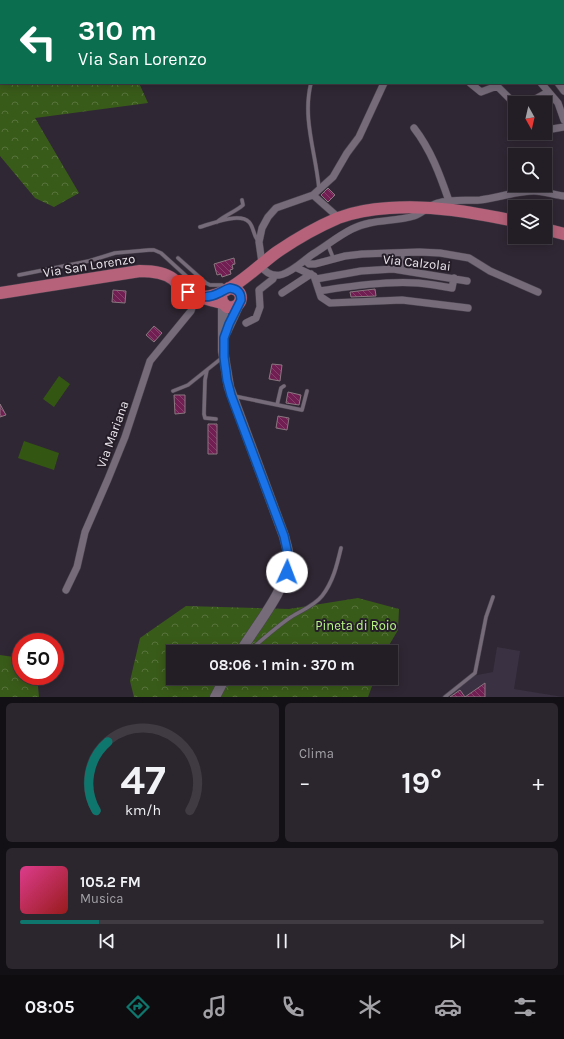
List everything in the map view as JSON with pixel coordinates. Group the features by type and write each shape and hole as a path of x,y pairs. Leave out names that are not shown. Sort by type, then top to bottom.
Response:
{"main road":[{"path":"198,296 216,295 240,281 259,265 294,241 339,218 355,212 377,209 430,207 463,211 508,220"},
{"path":"552,231 564,234"},
{"path":"223,343 226,331 259,265"},
{"name":"Via San Lorenzo","path":"0,293 140,271 150,271 165,275 172,279 182,289 223,304"},
{"path":"240,301 236,290 227,289 222,293 224,357 231,395 284,536 289,559 287,572 282,587 247,645"},
{"path":"223,304 232,308 240,301"},
{"path":"215,697 221,685"}],"street":[{"path":"384,84 359,137 347,153 333,177 316,193 276,208 268,216 262,228 259,242 259,265 265,271 274,275 287,273 356,227 413,216 437,203 479,200 532,192 564,196"},
{"path":"471,84 481,92 497,86 508,97"},
{"path":"542,84 558,103 564,120"},
{"path":"541,96 548,92"},
{"path":"552,129 564,127"},
{"path":"414,128 424,140 435,163 449,201"},
{"path":"316,193 339,218"},
{"path":"305,260 309,264 315,264 357,255 430,252 465,257 490,271 538,292"},
{"path":"296,268 313,276 323,299 332,303 402,300 468,308"},
{"name":"Via Calzolai","path":"313,276 393,269 467,280"},
{"path":"246,323 254,320 256,317 260,306 259,290 273,279 274,275"},
{"path":"282,293 313,276"},
{"path":"319,291 359,285 398,283 423,284 452,288 454,278"},
{"name":"Via Mariana","path":"66,590 76,568 85,532 125,438 150,361 190,311 198,296"}],"lane":[{"path":"311,84 307,115 317,170 316,193"},
{"path":"216,222 243,205 242,200"},
{"path":"200,227 231,219 245,219 250,222 256,239 259,242"},
{"path":"328,245 334,260"},
{"path":"19,275 89,261 115,253 154,250 161,253 195,284 200,285 206,283 222,285 227,289"},
{"path":"393,269 402,267 403,252"},
{"path":"178,258 206,283"},
{"path":"173,391 188,385 224,357"},
{"path":"207,370 205,380 204,414 205,418 216,419"},
{"path":"277,405 280,388 284,386"},
{"path":"231,395 302,410 306,391"},
{"path":"253,645 321,597 331,581 336,569 341,548"},
{"path":"445,697 475,673 488,610 493,597"}],"shaded area":[{"path":"497,647 520,651 514,689 563,697 441,697 467,677 493,672"}],"green space":[{"path":"0,84 139,84 148,103 35,118 79,193 54,207 35,198 0,156"},
{"path":"59,376 70,384 54,407 43,399"},
{"path":"24,441 59,453 54,470 18,458"},
{"name":"Pineta di Roio","path":"358,598 399,609 398,630 389,645 166,645 166,685 372,685 368,697 134,697 130,681 140,638 186,606 289,609"},
{"path":"0,655 12,657 12,685 38,685 39,697 0,697"}],"building":[{"path":"328,188 335,195 328,202 321,195"},
{"path":"234,258 235,264 232,265 233,269 230,270 231,274 222,277 221,274 217,275 214,264"},
{"path":"375,289 376,296 351,297 350,292"},
{"path":"113,290 126,291 125,303 112,302"},
{"path":"154,326 162,333 154,342 146,335"},
{"path":"272,364 282,365 280,381 269,379"},
{"path":"288,392 301,395 299,405 286,403"},
{"path":"174,395 185,395 185,413 175,414"},
{"path":"0,404 6,415 0,417"},
{"path":"278,416 289,418 287,430 276,428"},
{"path":"208,424 217,424 217,454 208,454"},
{"path":"485,683 485,697 465,697"},
{"path":"460,690 465,697 450,697"}],"route":[{"path":"188,292 200,297 207,297 216,295 226,289 234,288 240,294 241,300 225,335 223,346 225,364 231,395 284,536 289,559 287,572"}]}
